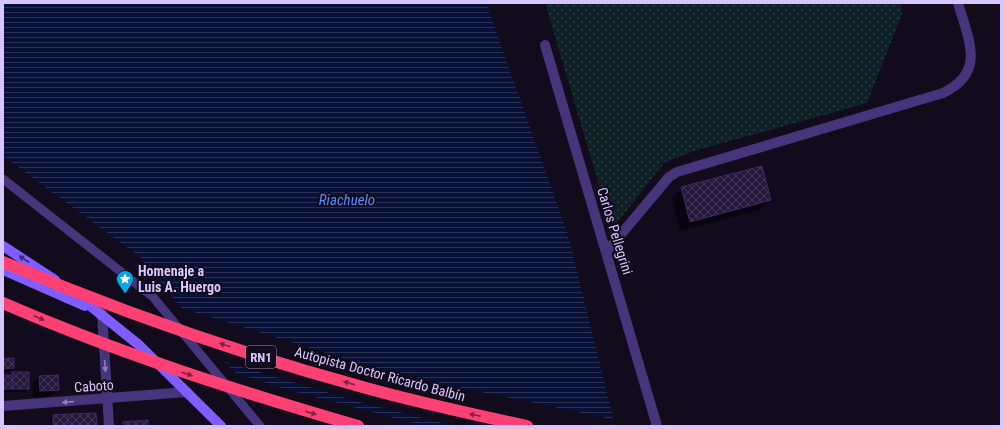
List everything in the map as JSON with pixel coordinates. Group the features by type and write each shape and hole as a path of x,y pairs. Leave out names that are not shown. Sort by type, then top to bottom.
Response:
{"highway":[{"name":"Autopista Doctor Ricardo Balbín","path":"3,262 61,286 165,325 269,360 359,386 527,426"},
{"path":"3,303 109,346 185,373 281,404 358,426"}],"main road":[{"path":"3,246 59,282 102,313 139,345 221,426"},
{"path":"3,270 102,313"}],"street":[{"path":"607,250 669,177 677,172 943,93 954,88 962,79 971,64 971,51 958,3"},
{"name":"Carlos Pellegrini","path":"545,45 607,250 657,426"},
{"path":"102,313 109,426"},
{"name":"Caboto","path":"3,406 187,392"}],"lane":[{"path":"3,179 153,297 260,426"}],"green space":[{"path":"545,3 901,3 902,14 867,103 694,151 664,163 612,229"}],"water":[{"name":"Riachuelo","path":"3,3 486,3 568,235 615,426 277,426 140,257 3,156"}],"pier":[{"path":"178,307 365,365 457,387 616,420 617,426 454,426 356,401 222,361"},
{"path":"230,371 285,389 424,426 275,426"}],"building":[{"path":"762,166 771,200 690,222 681,187"},
{"path":"14,358 14,368 3,369 3,359"},
{"path":"12,372 29,372 29,389 13,389"},
{"path":"3,375 12,375 13,389 3,389"},
{"path":"58,375 59,390 40,391 39,376"},
{"path":"96,413 97,426 68,426 67,414"},
{"path":"67,414 68,426 53,426 53,415"},
{"path":"148,420 148,426 123,426 123,422"}],"place":[{"name":"Homenaje a Luis A. Huergo","path":"125,294"}]}
